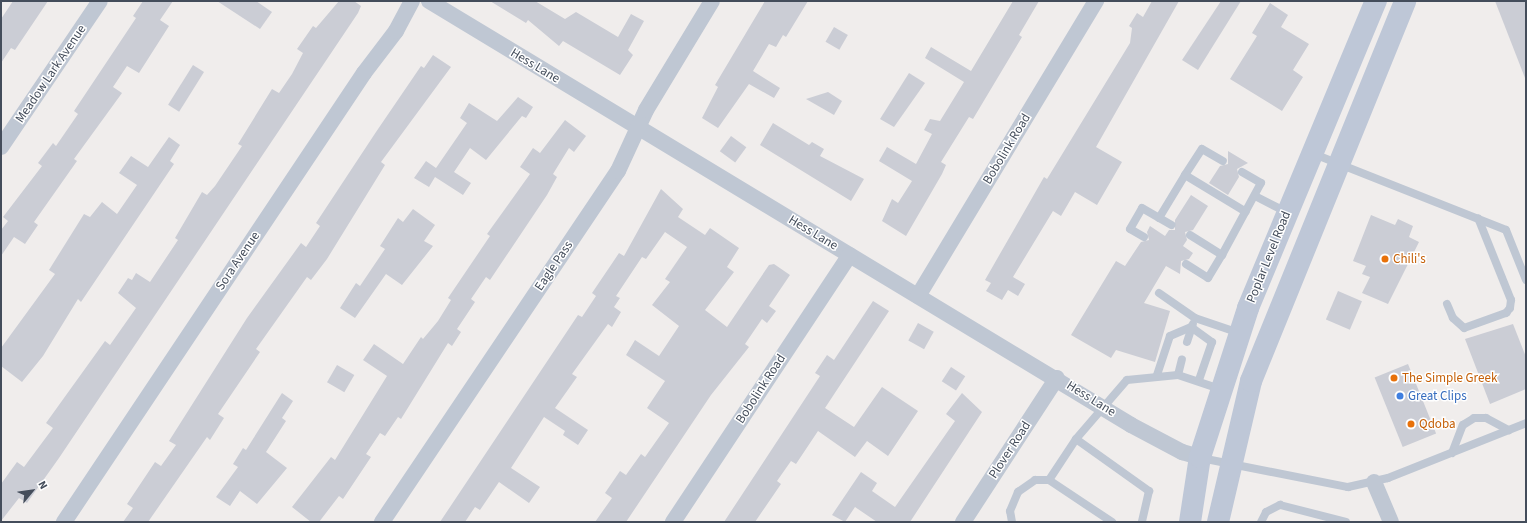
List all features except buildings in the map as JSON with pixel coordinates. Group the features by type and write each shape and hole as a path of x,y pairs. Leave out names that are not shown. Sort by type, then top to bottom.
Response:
{"main road":[{"name":"Poplar Level Road","path":"1190,522 1200,458 1220,389 1239,333 1287,212 1376,1"},
{"path":"1218,522 1229,463 1251,381 1337,165 1405,1"}],"street":[{"name":"Meadow Lark Avenue","path":"1,147 100,1"},
{"name":"Sora Avenue","path":"64,522 364,73 396,31 412,1"},
{"name":"Hess Lane","path":"429,1 639,129 1102,406 1182,452 1200,458"},
{"name":"Eagle Pass","path":"382,522 618,171 639,129 712,1"},
{"name":"Bobolink Road","path":"918,296 1096,1"},
{"name":"Bobolink Road","path":"673,522 850,255"},
{"name":"Plover Road","path":"963,522 1057,378"},
{"path":"1374,482 1391,522"}],"lane":[{"path":"1159,218 1202,149 1223,161"},
{"path":"1312,153 1337,165 1506,230 1526,280"},
{"path":"1186,264 1208,278 1261,183 1242,172"},
{"path":"1185,175 1246,212"},
{"path":"1255,196 1287,212"},
{"path":"1144,237 1130,229 1142,208 1172,225"},
{"path":"1447,304 1453,318 1464,328 1506,313 1510,308 1511,300 1478,218"},
{"path":"1190,235 1222,255"},
{"path":"1159,293 1195,318 1239,333"},
{"path":"1187,342 1195,318"},
{"path":"1157,375 1170,336 1191,327"},
{"path":"1191,327 1212,342 1199,380"},
{"path":"1178,375 1182,360"},
{"path":"1049,480 1076,439 1102,406 1127,380 1157,375 1178,375 1199,380 1220,389"},
{"path":"1452,453 1463,425 1474,418 1486,418 1509,430"},
{"path":"1200,458 1338,486 1374,482 1526,423"},
{"path":"1076,439 1149,491 1142,522"},
{"path":"1012,522 1010,511 1018,492 1035,480 1049,480 1112,522"},
{"path":"1261,522 1266,512 1280,505 1346,522"}],"place":[{"name":"Chili's","path":"1385,259"},
{"name":"The Simple Greek","path":"1394,378"},
{"name":"Great Clips","path":"1400,396"},
{"name":"Qdoba","path":"1411,424"}]}
